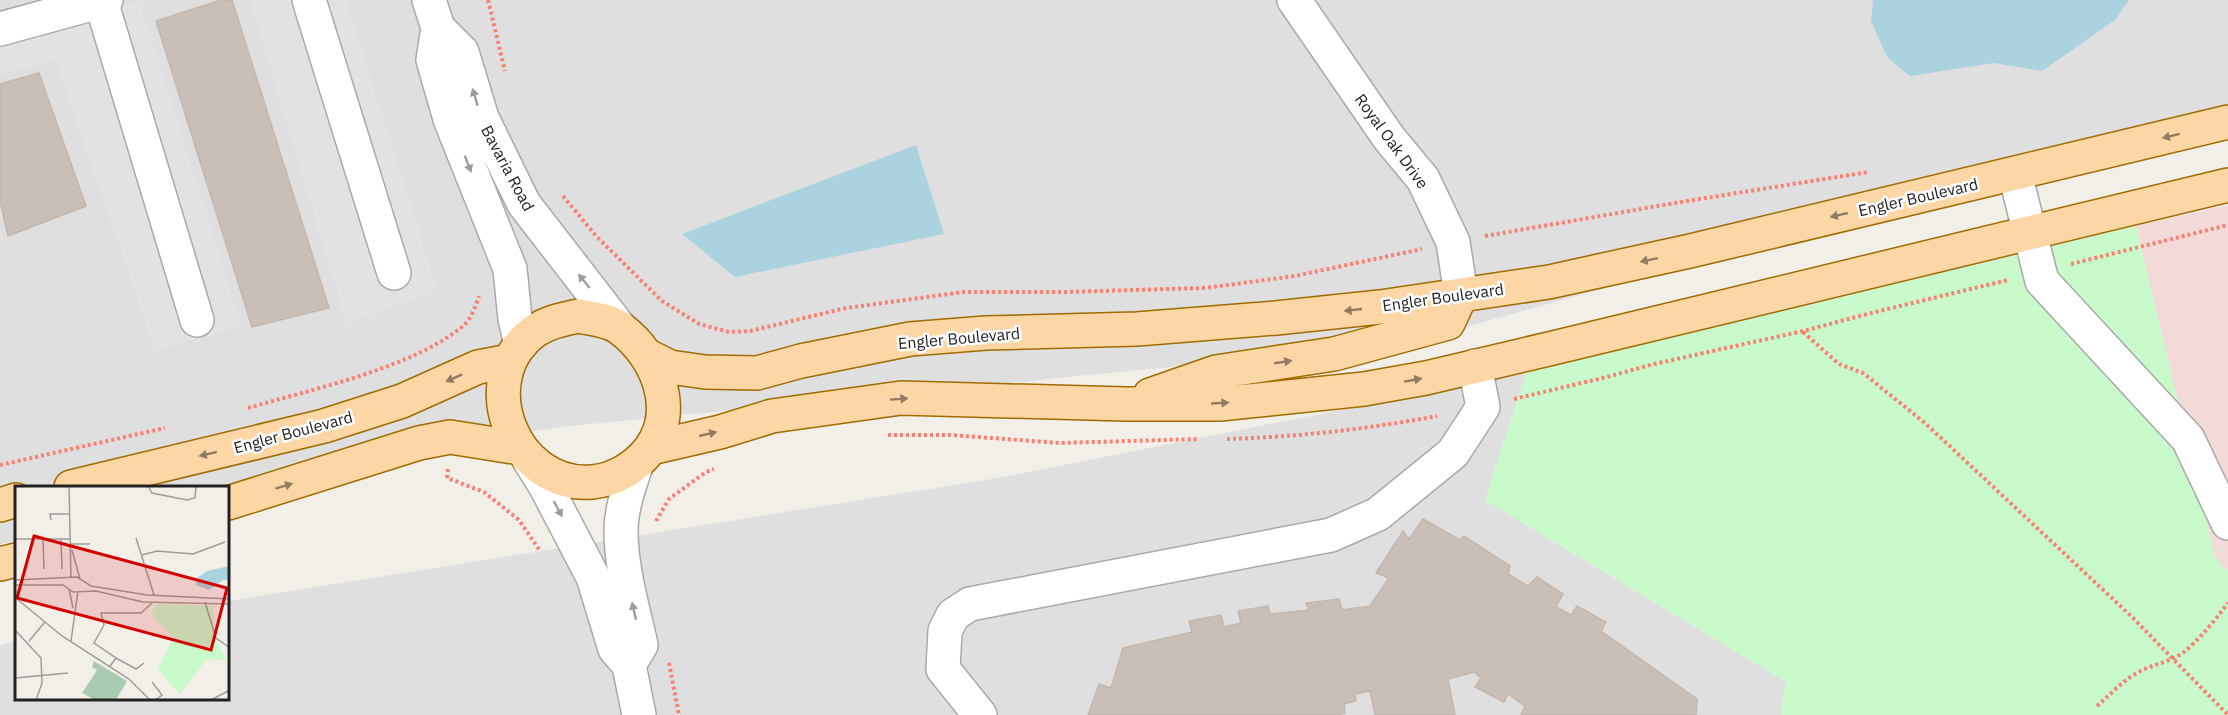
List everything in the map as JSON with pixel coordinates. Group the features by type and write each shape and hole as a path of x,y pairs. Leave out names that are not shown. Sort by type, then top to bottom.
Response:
{"main road":[{"name":"Engler Boulevard","path":"646,355 670,367 705,372 757,373 801,361 910,339 986,333 1137,329 1276,318 1461,295 1549,282 1690,251 2228,122"},
{"path":"644,455 772,416 901,398 1220,404 1364,389 1475,366 2228,185"},
{"path":"1125,404 1216,372 1334,354 1448,323 1461,295"},
{"path":"578,316 600,320 620,328 646,355 656,372 662,390 664,411 660,430 644,455 621,474 602,481 582,482 565,480 550,474 524,453 511,430 505,411 504,391 515,353 536,330 554,322 578,316"},
{"name":"Engler Boulevard","path":"75,486 324,426 402,401 515,353"},
{"path":"230,502 419,443 450,437 524,453"},
{"path":"0,505 15,500"},
{"path":"0,564 15,560"}],"street":[{"path":"309,0 394,273"},
{"name":"Royal Oak Drive","path":"1294,0 1389,138 1423,179 1453,242 1461,295"},
{"path":"0,29 104,1 198,321"},
{"name":"Bavaria Road","path":"433,14 462,52 482,118 524,204 620,328"},
{"name":"Bavaria Road","path":"433,14 433,60 450,119 510,269 515,319 515,353"},
{"path":"2015,174 2042,281 2188,439 2228,523"},
{"path":"980,715 943,669 945,631 953,615 970,604 1331,535 1378,514 1453,453 1483,407 1475,366"},
{"path":"524,453 546,487 593,577 615,649 629,665 639,715"},
{"path":"629,665 642,645 625,572 621,528 628,489 644,455"}],"path":[{"path":"488,0 506,76"},
{"path":"559,191 586,223 662,301 699,324 729,332 750,331 846,308 964,291 1064,292 1205,288 1295,276 1453,242 1870,172"},
{"path":"558,248 586,223"},
{"path":"1221,439 1267,438 1393,424 1483,407 1654,364 1803,332 2228,225"},
{"path":"245,409 382,368 432,346 467,324 479,297 479,289"},
{"path":"1803,332 1839,364 1863,373 1925,423 2131,616 2228,715"},
{"path":"0,465 167,427"},
{"path":"880,435 950,435 1060,443 1210,439"},
{"path":"653,530 655,522 669,499 706,472 722,467"},
{"path":"2097,706 2129,677 2173,659 2184,652 2208,628 2228,603"},
{"path":"668,659 680,715"}],"shaded area":[{"path":"0,0 2228,0 2228,123 2015,174 1426,338 1231,361 561,427 315,464 229,486 15,486 15,540 0,544"},
{"path":"250,0 346,0 438,290 346,324"},
{"path":"140,2 242,326 154,351 56,60 0,74 0,41"},
{"path":"2228,205 2228,571 2215,558 2136,226"},
{"path":"1526,373 1485,500 1786,682 1781,715 0,715 0,645 15,641 15,700 230,700 230,601 998,478"}],"green space":[{"path":"2136,226 2215,558 2228,571 2228,715 1781,715 1786,682 1485,500 1526,373"}],"water":[{"path":"1873,0 2129,0 2115,20 2042,71 1994,63 1910,76 1887,57 1871,21"},
{"path":"916,145 944,234 735,277 682,234"}],"building":[{"path":"221,0 232,0 329,308 252,327 156,21"},
{"path":"39,73 86,206 8,236 0,201 0,84"},
{"path":"1423,519 1460,540 1464,536 1510,566 1508,574 1528,586 1537,577 1563,594 1556,607 1571,615 1577,606 1606,622 1601,631 1697,699 1696,715 1521,715 1525,706 1508,694 1504,702 1475,687 1481,678 1474,672 1448,679 1455,715 1375,715 1370,691 1355,694 1356,701 1344,704 1345,713 1338,715 1088,715 1099,684 1111,688 1123,648 1192,632 1189,621 1221,615 1224,627 1241,623 1238,611 1268,606 1270,614 1309,610 1306,603 1339,599 1342,610 1370,606 1389,578 1376,573 1403,531 1409,539"}]}
